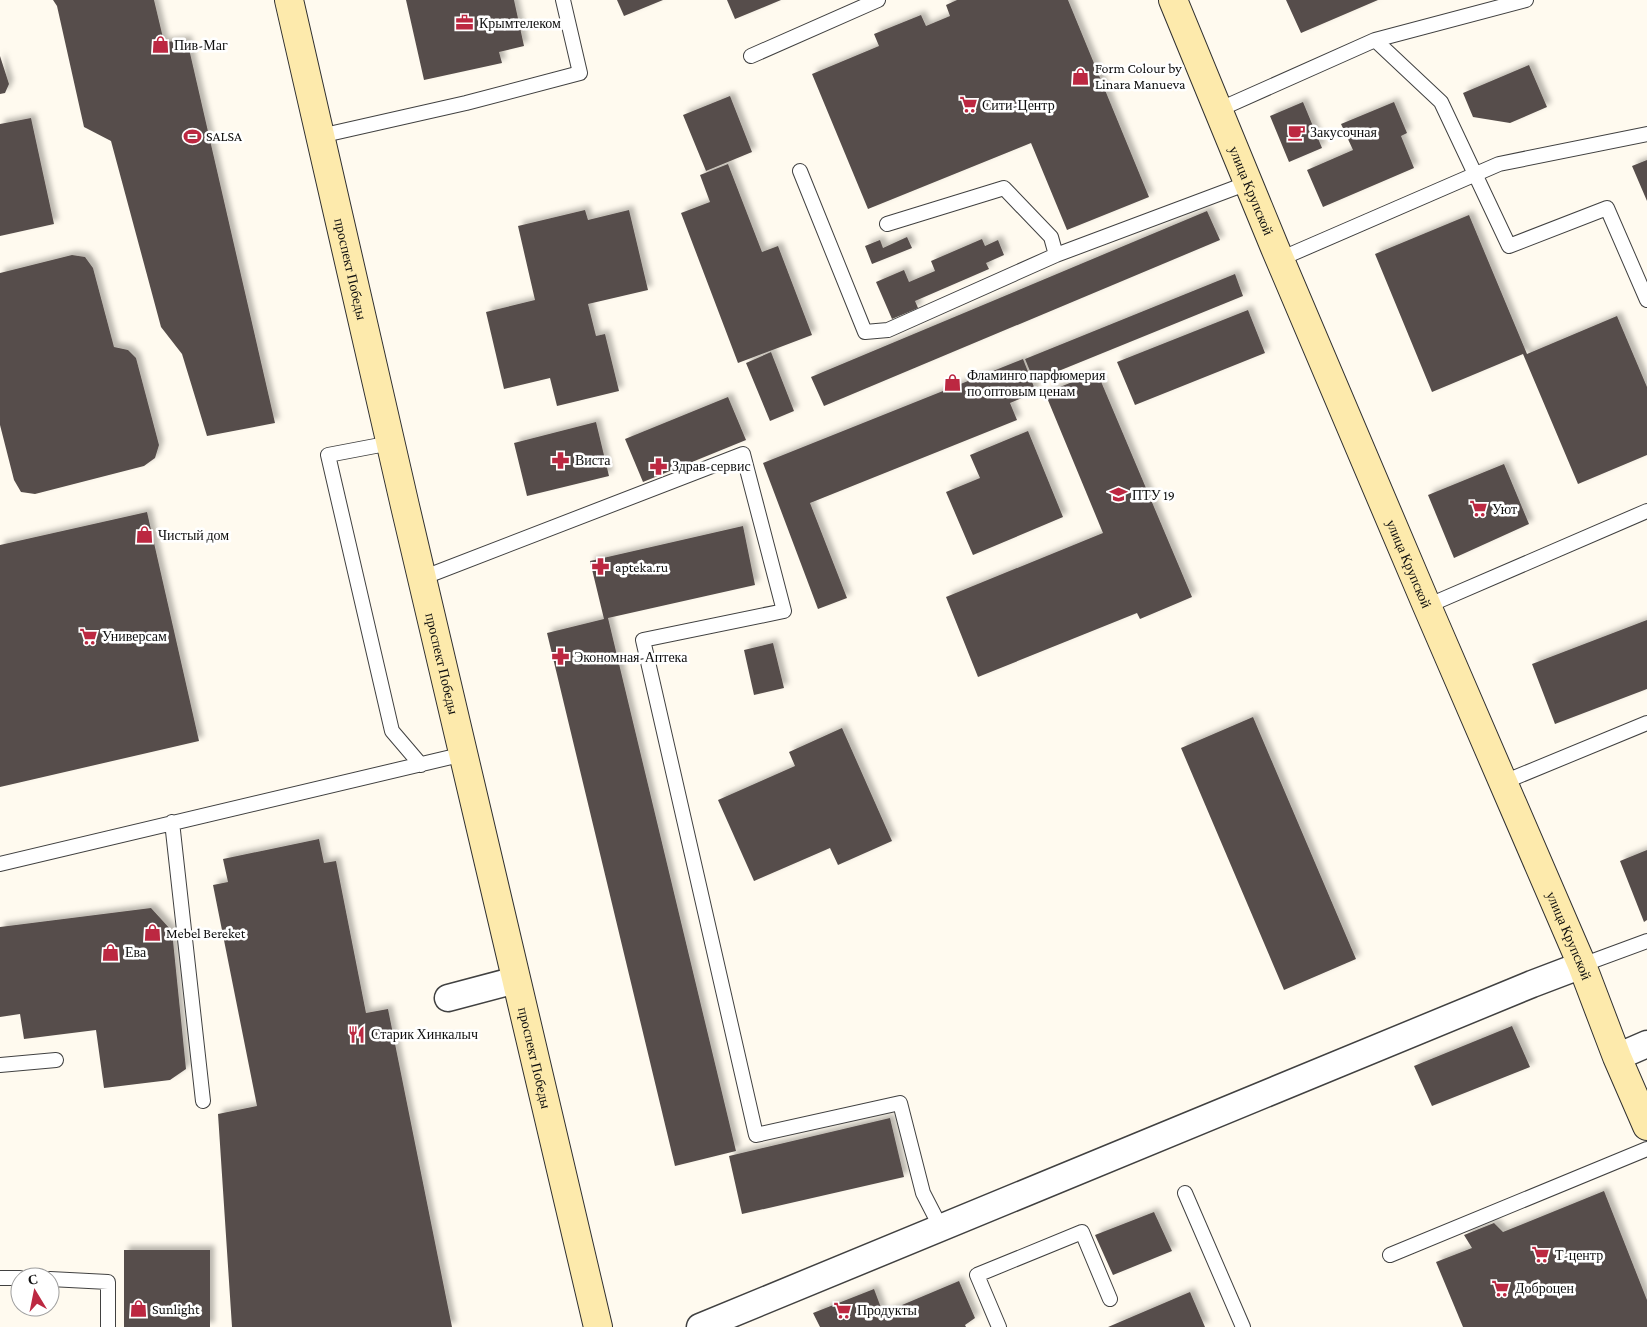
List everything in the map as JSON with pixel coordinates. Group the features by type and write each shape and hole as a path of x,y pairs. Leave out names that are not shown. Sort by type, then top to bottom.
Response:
{"street":[{"name":"проспект Победы","path":"289,0 422,578 598,1327"},
{"name":"улица Крупской","path":"1173,0 1248,183 1427,606 1582,965 1617,1057 1647,1126"},
{"path":"700,1327 1582,965"},
{"path":"448,998 516,980"},
{"path":"1617,1057 1647,1044"}],"lane":[{"path":"320,136 466,103 580,73 563,0"},
{"path":"751,56 878,0"},
{"path":"1218,110 1375,40 1526,0"},
{"path":"1375,40 1442,102 1508,246 1607,208 1647,300"},
{"path":"1280,259 1499,164 1647,134"},
{"path":"800,171 865,332 888,330 1056,255 1248,183"},
{"path":"887,224 1004,188 1051,237 1056,255"},
{"path":"391,443 328,455 392,731 421,765"},
{"path":"422,578 743,454 784,612 643,640 756,1134 900,1103 923,1193 941,1228"},
{"path":"1427,606 1647,510"},
{"path":"1504,782 1647,722"},
{"path":"0,864 464,754"},
{"path":"172,822 204,1101"},
{"path":"1582,965 1647,941"},
{"path":"0,1065 56,1060"},
{"path":"1390,1255 1647,1149"},
{"path":"1185,1193 1243,1327"},
{"path":"999,1327 977,1276 1082,1232 1110,1299"},
{"path":"60,1280 108,1282 108,1327"}],"building":[{"path":"53,0 154,0 164,42 187,40 275,423 207,436 182,354 161,327 111,141 84,127 57,6"},
{"name":"Крымтелеком","path":"406,0 514,0 524,46 499,52 502,63 424,80"},
{"path":"617,0 663,0 624,16"},
{"path":"727,0 781,0 735,19"},
{"name":"Сити-Центр","path":"957,0 1068,0 1149,197 1067,230 1031,143 868,209 812,74 879,46 874,34 921,15 926,26 950,16 946,5"},
{"path":"1286,0 1378,0 1301,33"},
{"path":"0,56 9,84 5,93 0,94"},
{"path":"1529,65 1547,107 1510,123 1473,117 1463,93"},
{"path":"730,96 752,152 706,171 683,115"},
{"name":"Закусочная","path":"1303,102 1322,148 1289,162 1270,116"},
{"path":"1394,102 1407,133 1401,136 1414,168 1323,207 1307,170 1353,150 1341,124"},
{"path":"31,118 54,224 0,236 0,124"},
{"path":"1647,160 1647,201 1632,166"},
{"path":"728,164 762,252 778,246 812,335 738,363 681,213 710,202 700,175"},
{"path":"585,210 588,220 629,210 648,290 588,304 596,336 605,334 619,391 557,406 550,378 504,389 486,312 535,300 518,226"},
{"path":"1207,211 1220,240 824,406 811,377"},
{"path":"1469,215 1527,354 1617,316 1647,387 1647,455 1578,484 1523,354 1432,392 1375,254"},
{"path":"907,237 912,248 872,264 865,246 880,240 883,248"},
{"path":"982,239 985,246 998,240 1004,255 986,263 989,269 915,301 918,308 892,319 876,282 904,270 909,282 935,271 931,261"},
{"path":"72,255 85,257 93,268 114,347 128,350 136,358 159,445 155,458 144,466 35,494 21,492 14,480 0,425 0,273"},
{"path":"1235,274 1243,296 1034,381 1025,359"},
{"path":"1248,310 1265,353 1135,405 1117,362"},
{"path":"771,352 794,411 770,421 746,363"},
{"path":"1023,359 1036,392 1010,403 1017,420 810,503 847,598 818,609 763,463"},
{"path":"1097,372 1192,597 1140,619 1137,613 978,677 946,597 1103,533 1045,393"},
{"path":"728,397 746,440 643,482 625,439"},
{"name":"Виста","path":"596,422 609,476 527,496 514,443"},
{"path":"1028,431 1063,517 973,555 946,492 980,478 970,455"},
{"name":"Уют","path":"1504,464 1529,524 1454,558 1428,495"},
{"name":"Универсам","path":"147,512 199,741 0,787 0,545"},
{"path":"743,526 755,585 608,618 736,1151 675,1166 547,633 604,619 590,561"},
{"path":"1647,620 1647,689 1555,724 1532,664"},
{"path":"773,643 784,688 754,695 744,650"},
{"path":"1253,717 1356,959 1284,990 1181,748"},
{"path":"842,728 892,841 838,865 830,848 754,881 718,800 795,766 789,752"},
{"path":"319,839 324,863 336,861 366,1013 388,1009 452,1327 232,1327 218,1114 257,1106 213,885 228,882 223,859"},
{"path":"1647,850 1647,920 1644,922 1620,861"},
{"path":"151,908 172,931 186,1069 170,1080 104,1088 96,1030 24,1039 20,1014 0,1017 0,927"},
{"path":"1512,1026 1530,1067 1432,1106 1414,1066"},
{"path":"890,1118 904,1177 742,1214 729,1156"},
{"name":"Т-центр","path":"1604,1191 1647,1300 1647,1327 1463,1327 1436,1262 1472,1248 1464,1235 1494,1223 1503,1232"},
{"path":"1154,1212 1172,1251 1113,1275 1095,1235"},
{"path":"124,1250 210,1250 210,1327 124,1327"},
{"path":"959,1281 975,1318 965,1325 966,1327 820,1327 813,1313 874,1289 883,1313"},
{"path":"1190,1292 1205,1327 1108,1327"}],"place":[{"name":"Крымтелеком","path":"465,23"},
{"name":"Пив-Маг","path":"160,45"},
{"name":"Form Colour by Linara Manueva","path":"1081,76"},
{"name":"Сити-Центр","path":"968,105"},
{"name":"Закусочная","path":"1296,132"},
{"name":"SALSA","path":"192,136"},
{"name":"Фламинго парфюмерия по оптовым ценам","path":"953,383"},
{"name":"Виста","path":"561,460"},
{"name":"Здрав-сервис","path":"658,466"},
{"name":"ПТУ 19","path":"1118,495"},
{"name":"Уют","path":"1478,509"},
{"name":"Чистый дом","path":"144,535"},
{"name":"apteka.ru","path":"601,567"},
{"name":"Универсам","path":"88,636"},
{"name":"Экономная-Аптека","path":"560,657"},
{"name":"Mebel Bereket","path":"152,933"},
{"name":"Ева","path":"111,952"},
{"name":"Старик Хинкалыч","path":"357,1034"},
{"name":"Т-центр","path":"1541,1255"},
{"name":"Доброцен","path":"1501,1288"},
{"name":"Sunlight","path":"138,1309"},
{"name":"Продукты","path":"843,1310"}]}
